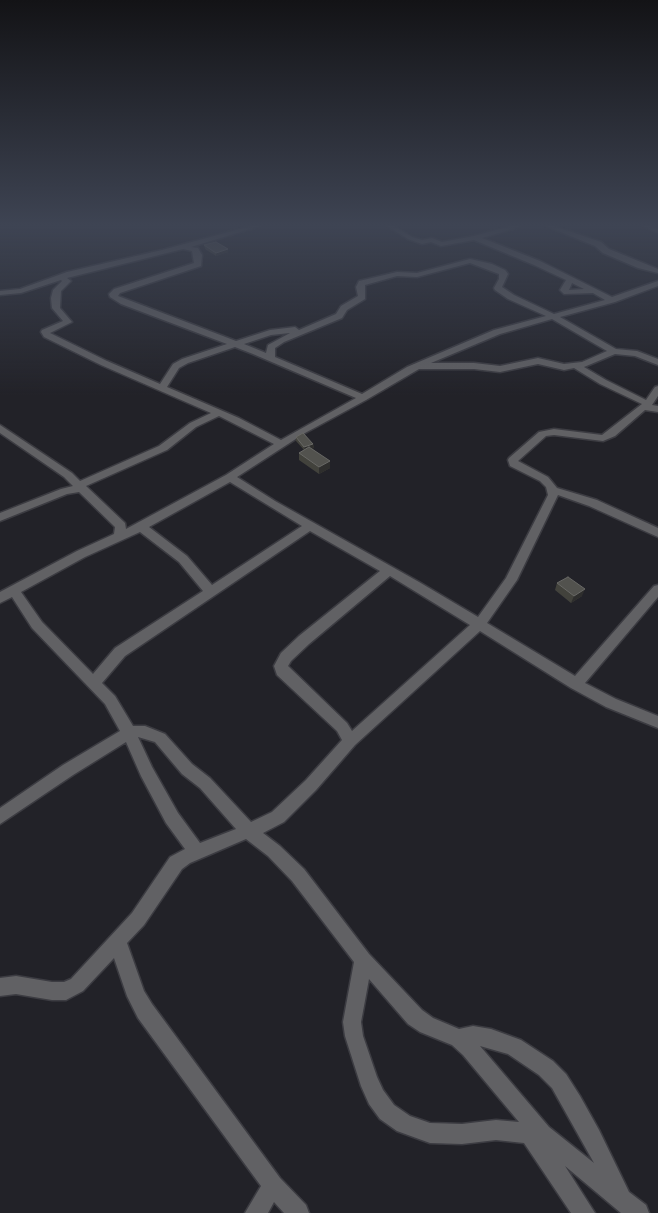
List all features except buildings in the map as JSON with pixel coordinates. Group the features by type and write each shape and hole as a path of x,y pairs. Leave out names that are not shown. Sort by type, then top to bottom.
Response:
{"street":[{"path":"0,293 21,291 48,283"},
{"path":"65,283 57,290 55,298 56,308 68,322 45,333 104,363 219,413 281,444"},
{"path":"142,283 117,291 113,294 114,297 270,358 363,398"},
{"path":"270,358 271,348 302,330 339,316 344,308 362,297 360,287 363,283"},
{"path":"501,283 500,290 554,317 614,351 637,354 658,362"},
{"path":"568,283 565,287 565,292 595,291"},
{"path":"576,283 612,300"},
{"path":"0,598 81,554 141,527 230,477 281,444 415,366 497,332 612,300 658,283"},
{"path":"162,387 172,370 180,363 234,344 277,332 302,330"},
{"path":"415,366 474,366 500,369 538,361 563,368 577,366 614,351"},
{"path":"577,366 647,405 658,409"},
{"path":"658,389 647,405 607,437 601,438 554,432 543,434 513,460 514,464 544,479 553,490 593,503 658,533"},
{"path":"0,517 65,491 80,487 164,448 193,425 219,413"},
{"path":"0,428 58,466 121,526 120,536"},
{"path":"230,477 310,526 480,624 576,684 611,703 658,722"},
{"path":"0,987 16,985 52,991 66,991 77,985 146,909 171,869 184,857 273,820 288,809 350,741 480,624 511,580 551,500 553,490"},
{"path":"94,683 109,662 120,652 310,526"},
{"path":"141,527 158,538 183,559 211,592"},
{"path":"350,741 342,727 282,671 281,666 286,657 304,640 389,570"},
{"path":"576,684 658,590"},
{"path":"14,591 37,625 110,700 129,733 164,804 197,852"},
{"path":"0,817 68,770 129,733 139,731 160,738 187,769 205,784 248,831 274,851 298,876 363,960 415,1017 427,1025 459,1038 470,1048 536,1133 584,1213"},
{"path":"118,942 136,996 145,1011 273,1185 298,1213"},
{"path":"363,960 352,1022 368,1079 376,1097 387,1112 404,1124 430,1134 462,1134 496,1130 536,1133 621,1197 638,1213"},
{"path":"459,1038 473,1035 491,1038 514,1047 546,1068 559,1081 573,1103 621,1197"},
{"path":"256,1213 273,1185"}]}
